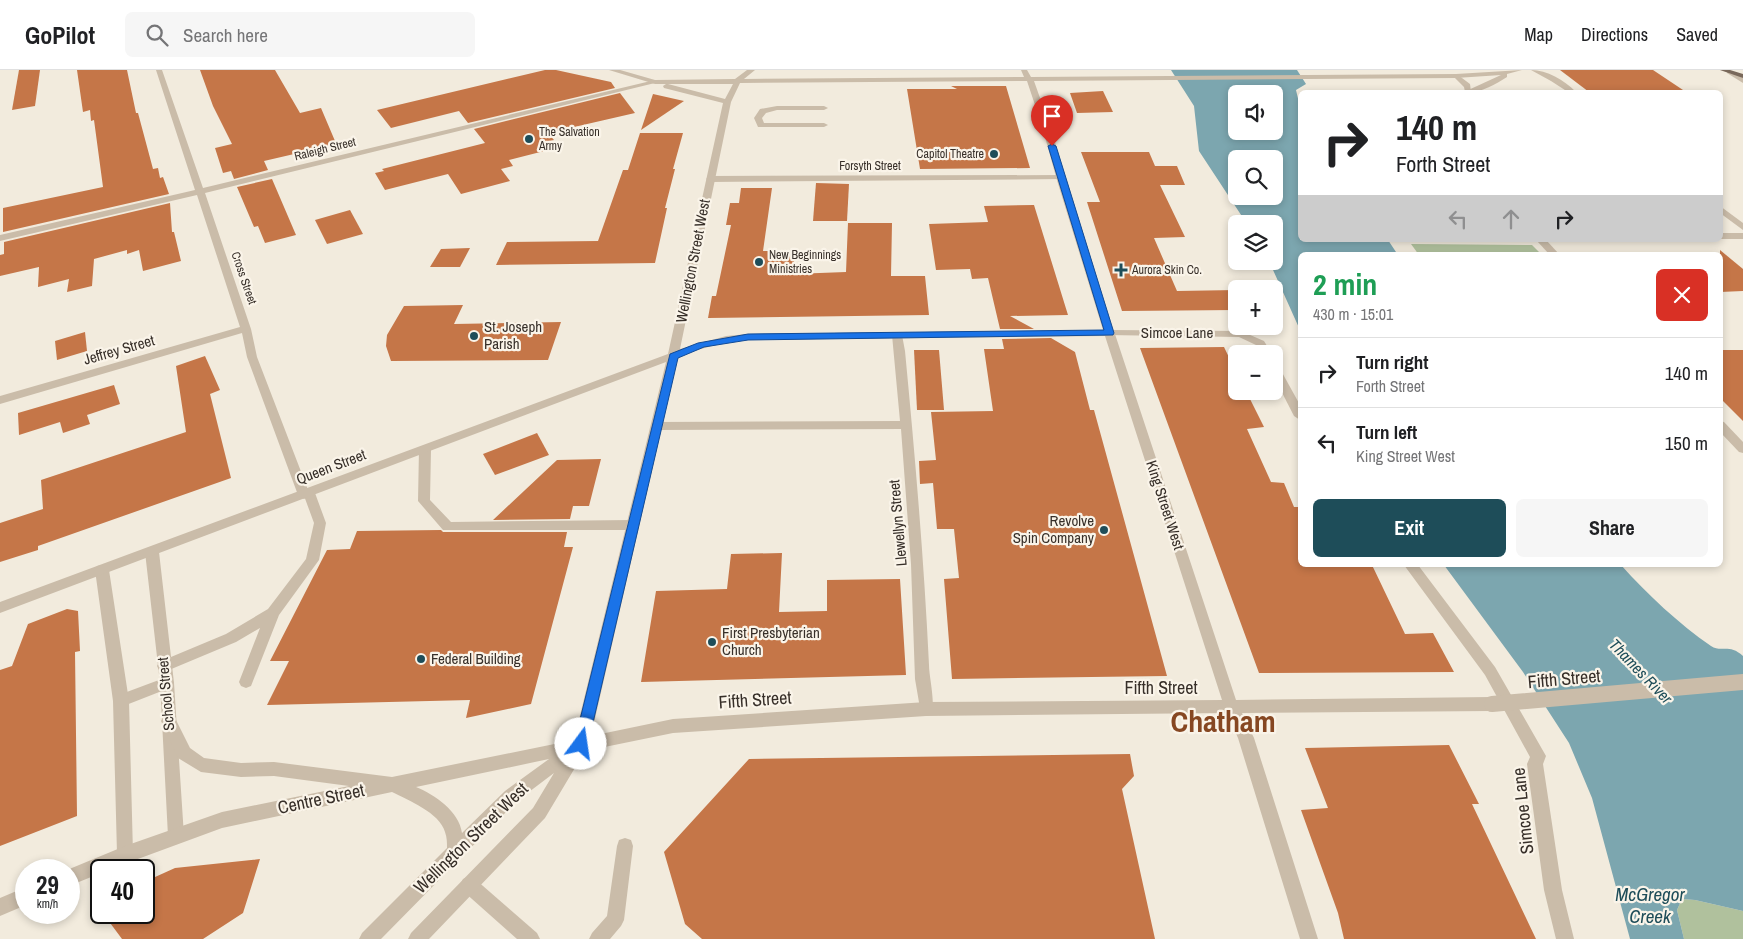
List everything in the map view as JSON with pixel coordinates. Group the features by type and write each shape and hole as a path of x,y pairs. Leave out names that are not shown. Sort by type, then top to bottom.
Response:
{"main road":[{"path":"1726,71 1743,76"}],"street":[{"name":"Cross Street","path":"159,70 246,329 252,357 306,494 320,523 312,560 273,612"},
{"path":"612,70 727,102"},
{"path":"738,80 752,70"},
{"path":"1534,70 1554,79 1569,90"},
{"path":"655,82 1026,74 1139,78 1456,76 1491,75 1515,71"},
{"path":"1474,90 1489,85 1515,71"},
{"path":"1726,71 1743,81"},
{"name":"King Street West","path":"1026,74 1033,86 1110,333 1231,706 1246,738 1309,939"},
{"path":"1456,76 1467,86 1468,90"},
{"name":"Wellington Street West","path":"417,939 539,814 581,744 673,356 727,102 738,80"},
{"name":"Raleigh Street","path":"0,238 655,82"},
{"path":"824,108 777,108 763,111 758,118 761,125 824,125"},
{"name":"Forsyth Street","path":"710,179 1060,177"},
{"path":"1723,211 1743,227"},
{"path":"1723,236 1743,236"},
{"path":"1543,242 1552,252"},
{"name":"Jeffrey Street","path":"0,400 246,329"},
{"name":"Simcoe Lane","path":"897,336 1110,333 1241,334 1261,345"},
{"name":"Queen Street","path":"0,608 701,345 748,337 897,336"},
{"name":"Llewellyn Street","path":"897,336 900,351 918,564 922,679 926,709"},
{"path":"1283,383 1298,412"},
{"path":"657,426 906,425"},
{"path":"1723,428 1743,449"},
{"path":"1730,435 1743,435"},
{"path":"425,449 424,501 448,527 633,525"},
{"name":"School Street","path":"152,552 167,683 176,836"},
{"name":"Simcoe Lane","path":"1412,567 1490,671 1538,756 1535,764 1553,890 1565,939"},
{"path":"102,570 121,701 125,854"},
{"path":"164,666 231,638 273,612"},
{"path":"246,682 273,612"},
{"name":"Fifth Street","path":"581,744 673,726 926,709 1492,704 1743,682"},
{"path":"121,701 167,683"},
{"path":"169,721 184,754 201,765 241,770 274,769 391,784 437,808 453,827 456,851"},
{"name":"Wellington Street West","path":"368,939 510,796 581,744"},
{"name":"Centre Street","path":"80,873 125,854 222,820 581,744"},
{"path":"598,939 615,920 625,846"},
{"path":"469,885 531,939"},
{"path":"0,907 15,901"}],"green space":[{"path":"1411,244 1532,245 1539,252 1417,252"},
{"path":"1682,899 1695,900 1743,911 1743,939 1684,939 1677,910"}],"water":[{"path":"1171,70 1297,70 1306,84 1296,90 1298,98 1298,242 1389,242 1396,252 1298,252 1298,326 1283,292 1283,280 1278,280 1273,270 1283,270 1283,215 1241,215 1235,205 1283,205 1283,150 1228,150 1228,195 1199,151 1194,106"},
{"path":"1445,567 1623,567 1664,608 1711,646 1718,649 1734,650 1743,656 1743,911 1695,900 1682,899 1677,910 1684,939 1630,939 1592,798 1569,743 1523,672"}],"building":[{"path":"19,70 40,70 35,106 12,110"},
{"path":"77,70 127,70 136,113 138,113 153,169 158,168 160,178 163,177 169,194 3,232 3,208 103,187 94,120 91,121 90,110 83,112"},
{"path":"200,70 275,70 300,113 321,108 335,141 331,142 333,145 264,161 268,170 234,179 231,171 223,173 215,148 232,144 213,106"},
{"path":"545,70 556,70 611,82 615,88 468,123 459,111 391,128 377,110"},
{"path":"1560,70 1653,70 1683,90 1586,90"},
{"path":"951,86 1006,86 1030,168 920,169 907,89 957,89"},
{"path":"1103,91 1113,112 1077,113 1070,93"},
{"path":"620,93 635,113 548,133 554,140 549,141 556,148 509,160 513,166 501,169 510,181 461,194 448,174 385,190 375,173 384,171 382,169 485,143 474,129"},
{"path":"653,94 684,101 641,130"},
{"path":"640,133 683,133 673,169 675,169 665,208 667,208 655,263 496,265 507,242 598,241 623,170 628,170"},
{"path":"1081,152 1149,152 1155,166 1177,166 1185,185 1160,185 1185,237 1154,238 1177,291 1228,290 1228,310 1122,311 1087,202 1100,202"},
{"path":"272,179 296,235 265,243 258,226 254,227 237,187"},
{"path":"816,183 849,184 847,221 813,221"},
{"path":"741,188 772,188 763,251 795,251 793,274 846,272 848,223 892,223 891,276 925,276 929,315 708,318 712,296 716,296 731,225 726,225 730,203 739,203"},
{"path":"170,203 172,232 174,232 181,261 143,271 139,250 127,254 127,250 94,259 92,286 67,292 69,279 38,287 39,267 0,276 0,255 4,254 4,242"},
{"path":"1034,205 1068,315 1010,316 1034,329 1000,329 988,278 972,279 970,269 936,270 929,224 988,222 984,206"},
{"path":"350,210 363,234 327,244 315,220"},
{"path":"470,248 460,267 430,267 441,249"},
{"path":"1723,252 1743,269 1743,291 1723,292"},
{"name":"St. Joseph Parish","path":"463,305 454,324 561,322 548,360 391,361 386,346 387,335 404,306"},
{"path":"85,332 87,351 57,360 55,341"},
{"path":"1051,338 1075,352 1090,410 1094,410 1167,676 952,679 944,579 959,578 954,529 937,529 933,483 920,484 919,461 936,460 931,412 993,411 984,349 1004,349 1002,339"},
{"path":"1224,347 1228,355 1228,400 1250,400 1264,427 1247,429 1271,482 1284,483 1294,507 1298,507 1298,567 1373,567 1405,634 1433,633 1454,672 1259,673 1140,348"},
{"path":"914,350 939,350 944,410 917,410"},
{"path":"1723,350 1743,350 1743,421 1723,401"},
{"path":"205,356 220,390 210,394 231,478 38,546 38,550 0,562 0,523 43,509 41,480 186,432 176,366"},
{"path":"114,385 120,404 87,415 90,424 63,433 60,422 19,435 18,413"},
{"path":"537,433 549,455 495,475 483,454"},
{"path":"601,459 589,506 573,506 570,519 493,520 557,460"},
{"name":"Federal Building","path":"441,530 443,532 567,532 564,547 573,547 531,704 466,718 470,700 267,705 289,661 270,661 327,550 350,549 357,531"},
{"path":"782,553 779,612 827,611 827,580 900,579 906,675 641,682 656,591 727,589 731,554"},
{"path":"67,609 78,611 80,651 75,652 77,816 0,846 0,670 12,666 28,624"},
{"path":"1449,745 1479,804 1472,804 1536,939 1344,939 1338,913 1301,810 1328,808 1305,748"},
{"path":"1130,754 1134,776 1122,789 1155,939 702,939 685,924 664,852 749,759"},
{"path":"260,859 243,913 203,939 122,939 111,924 155,924 155,877 175,868"}],"place":[{"name":"The Salvation Army","path":"529,139"},
{"name":"Capitol Theatre","path":"994,154"},
{"name":"New Beginnings Ministries","path":"759,262"},
{"name":"Aurora Skin Co.","path":"1121,270"},
{"name":"St. Joseph Parish","path":"474,336"},
{"name":"Revolve Spin Company","path":"1104,530"},
{"name":"First Presbyterian Church","path":"712,642"},
{"name":"Federal Building","path":"421,659"}],"district":[{"name":"Chatham","path":"1223,722"}],"route":[{"path":"581,744 673,356 701,345 726,339 748,337 1110,333 1060,177 1052,146"}],"water label":[{"name":"Thames River","path":"1641,671"},
{"name":"McGregor Creek","path":"1650,905"}]}
